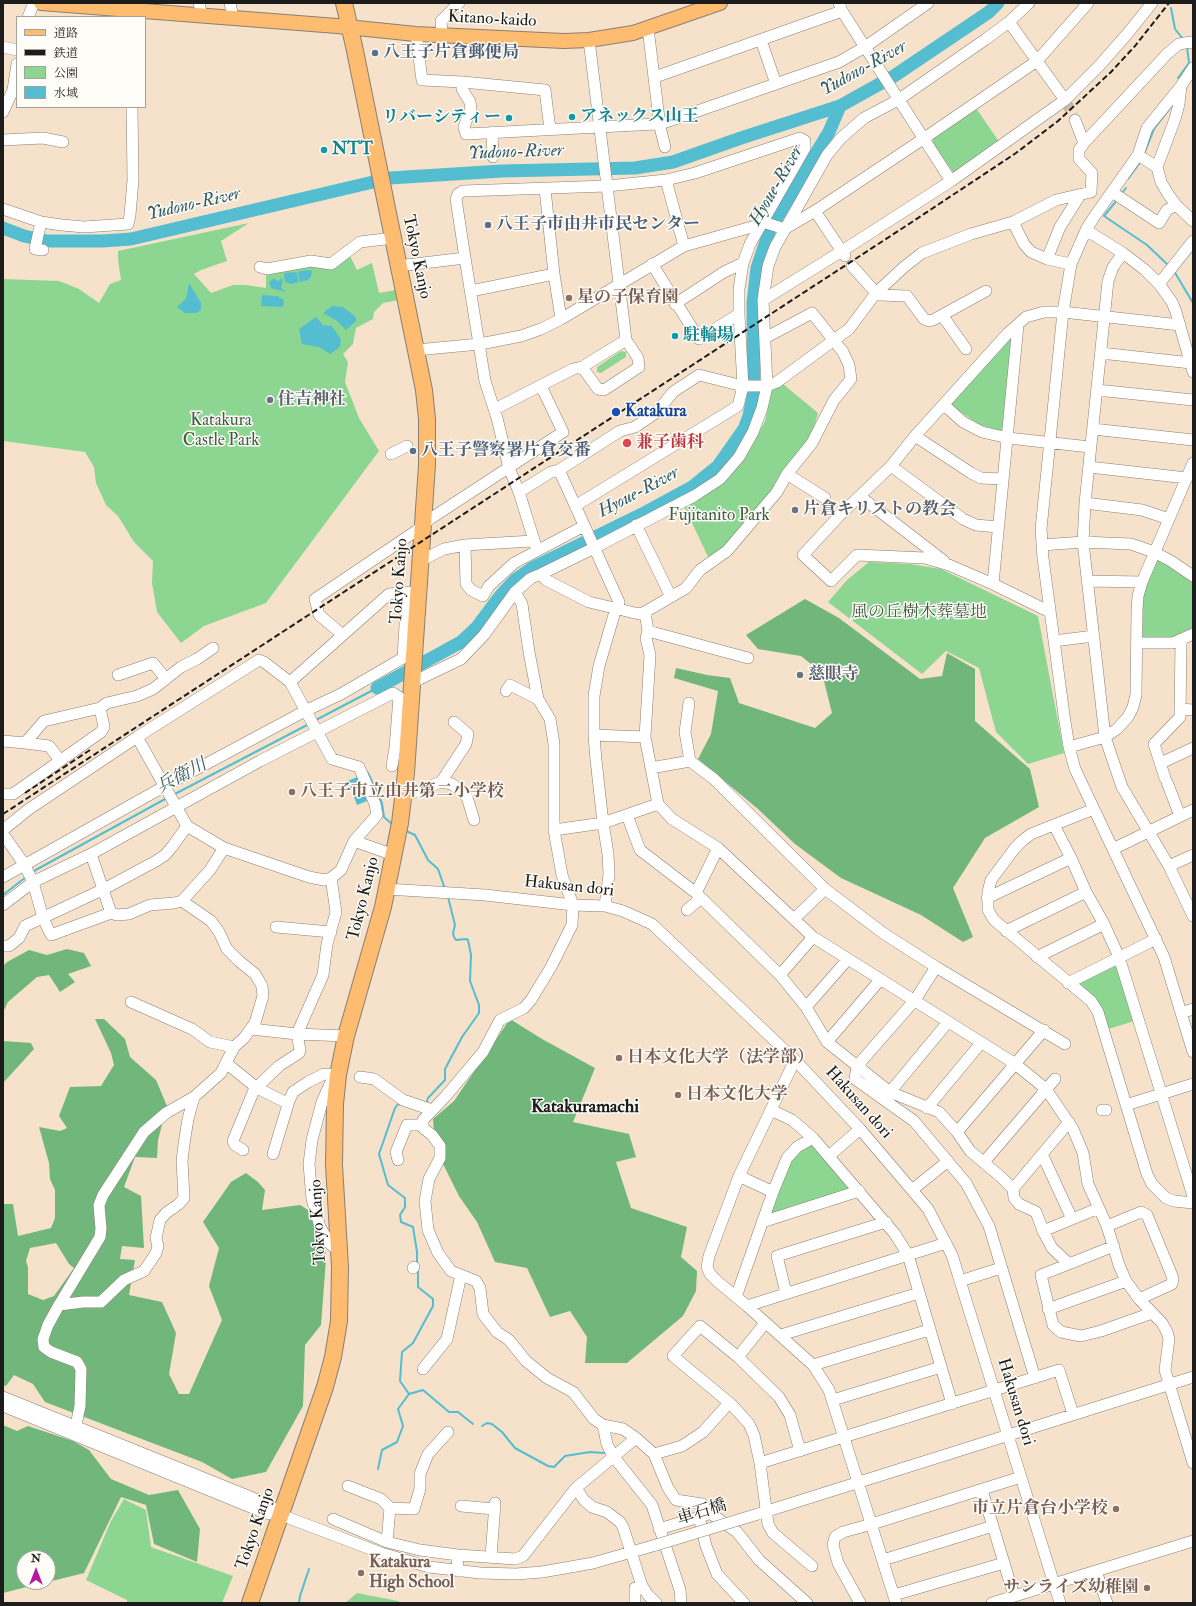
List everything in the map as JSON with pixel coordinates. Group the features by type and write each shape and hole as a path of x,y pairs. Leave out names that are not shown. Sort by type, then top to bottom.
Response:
{"highway":[{"path":"344,3 350,28"},
{"name":"Tokyo Kanjo","path":"250,1603 282,1515 325,1387 333,1357 339,1321 339,1251 334,1140 338,1074 346,1036 386,889 399,829 404,796 412,679 412,592 420,561 423,526 428,442 424,390 350,28"}],"main road":[{"name":"Kitano-kaido","path":"41,3 78,5 94,12 201,9 234,18 416,34 564,41 589,40 623,35 720,3"}],"street":[{"path":"28,16 34,3"},
{"path":"230,3 234,18"},
{"path":"442,35 441,21 458,3"},
{"path":"463,82 462,90 470,102 471,108 464,127 466,134 661,123 839,62 865,47 928,3"},
{"path":"412,679 461,659 484,635 515,592 531,578 694,496 720,479 740,458 753,432 762,408 767,386 763,300 768,266 783,228 827,155 841,138 864,118 1009,22 1029,3"},
{"path":"416,350 480,344 521,336 562,319 684,246 764,224 783,228 815,211 923,140 1037,61 1088,3"},
{"path":"763,300 844,254 951,181 1065,100 1099,66 1152,3"},
{"path":"655,77 761,40 841,7 923,140 951,181"},
{"path":"1009,22 1065,100"},
{"path":"648,28 665,147"},
{"path":"416,34 422,80 463,82 545,90 550,129"},
{"path":"582,367 598,388 604,390 639,367 638,358 626,340 589,40"},
{"path":"761,40 776,84"},
{"path":"1091,192 1092,173 1079,159 1079,150 1167,54 1180,44 1193,43"},
{"path":"3,47 16,50"},
{"path":"1193,68 1181,86 1147,128 1138,155 1116,195 1104,202 1086,230 1071,264 1049,442 1041,529 1050,612 1069,747 1075,769 1164,957 1193,1052"},
{"path":"3,112 13,90 16,70"},
{"path":"1157,168 1175,119 1179,104 1181,86"},
{"path":"3,209 41,223 84,227 128,224 133,180 132,108"},
{"path":"1075,120 1084,143"},
{"path":"492,132 493,157"},
{"path":"3,140 43,138 63,142"},
{"path":"535,546 519,492 509,468 495,409 485,381 456,199 458,194 463,191 545,189 607,183 666,180 695,173 800,138 805,141 805,148 764,224 750,244 743,263 739,289 739,314 743,386 738,406 575,506"},
{"path":"1138,155 1157,168 1168,194 1176,205 1193,221"},
{"path":"666,180 684,246"},
{"path":"545,189 554,274 562,319"},
{"path":"519,492 550,472 559,470 620,431 635,427 657,412 673,392 700,375 743,386 767,386 777,382 832,340 849,329 876,293 904,267 922,253 971,234 1013,222 1056,200 1091,192 1104,202"},
{"path":"1047,259 1060,227 1080,194"},
{"path":"1116,195 1159,223 1167,210 1176,205"},
{"path":"815,211 844,254"},
{"path":"1013,222 1024,244 1031,252 1047,259 1071,264"},
{"path":"39,248 41,223"},
{"path":"1086,230 1123,253 1145,270 1159,284 1172,302 1192,367 1101,353"},
{"path":"260,267 267,269 311,261 331,264 360,242 393,238"},
{"path":"1159,284 1193,242"},
{"path":"1123,253 1113,267 1108,281 1090,447 1083,542 1105,737 1122,787 1169,866 1193,916"},
{"path":"398,266 465,258"},
{"path":"675,304 724,272 743,263"},
{"path":"652,264 675,304 699,339 739,314"},
{"path":"852,266 876,293 880,295 907,296 924,319 929,321 942,316 986,291"},
{"path":"471,291 554,274"},
{"path":"1050,612 993,584 949,565 925,558 857,556 831,580 803,555 841,514 891,466 915,436 1008,333 1026,317 1044,312 1064,312 1180,325"},
{"path":"541,574 546,580 581,599 639,614 686,588 700,570 727,551 777,492 787,474 812,443 834,400 851,379 849,365 842,352 812,313 765,338"},
{"path":"942,316 966,349"},
{"path":"993,584 1018,325"},
{"path":"495,409 573,369 582,367 626,340"},
{"path":"343,636 319,615 315,599 423,526 430,519 563,432 541,386"},
{"path":"1097,390 1193,400"},
{"path":"944,405 963,422 982,432 1008,438 1090,447"},
{"path":"1092,429 1193,440"},
{"path":"915,436 981,478 1003,479"},
{"path":"391,454 406,446"},
{"path":"1069,747 1105,737 1117,729 1128,717 1133,707 1136,695 1137,610 1142,582 1193,463"},
{"path":"891,466 962,519 976,525 998,527"},
{"path":"1089,467 1187,478"},
{"path":"559,470 584,528 619,602 598,666 594,696 594,735 603,823 608,854 609,874 605,906"},
{"path":"787,474 825,498"},
{"path":"861,496 949,565"},
{"path":"1085,504 1142,510 1169,518"},
{"path":"636,525 671,596"},
{"path":"465,544 466,584 471,590 483,596 502,573 535,546 584,528"},
{"path":"1042,545 1083,542 1131,544 1154,552 1171,561 1193,576"},
{"path":"420,561 444,549 465,544 535,546"},
{"path":"1088,580 1142,582"},
{"path":"3,877 29,874 91,854 176,808 311,722 341,694 403,658 412,592 389,594 290,682"},
{"path":"515,592 522,604 538,699 550,719 554,744 554,830 562,875 574,905 572,925 551,967 531,1000 524,1008 500,1020 483,1052 445,1097 422,1120 423,1128 432,1135 440,1146 440,1158 429,1179 425,1201 428,1230 441,1258 451,1271 476,1281 480,1288 483,1314 497,1332 509,1340 526,1361 547,1378 573,1392 594,1419 603,1425 622,1429 636,1438 654,1454 668,1488 676,1500 702,1504 710,1513 737,1532 759,1560 807,1603"},
{"path":"645,612 648,631 646,638 650,655 645,737 658,804 672,819 718,848 813,937 981,1042 1014,1064 1046,1089 1069,1122 1083,1153 1088,1184 1107,1226 1119,1265 1126,1281 1139,1299 1162,1323 1169,1340 1165,1370 1193,1463"},
{"path":"648,631 748,658"},
{"path":"1137,643 1173,643 1193,634"},
{"path":"1054,641 1094,636"},
{"path":"1180,816 1154,744 1180,717 1181,640"},
{"path":"25,743 44,721 100,708 107,703 137,696 153,689 181,667 197,659 213,648"},
{"path":"3,830 29,809 137,737 259,660 264,662 290,682 332,759 359,767 375,804 377,815 354,841 341,870 331,878 324,880 309,877 224,848 187,826 137,737"},
{"path":"118,675 153,663 166,679"},
{"path":"506,691 510,685 538,699"},
{"path":"3,905 29,874 165,786 311,722 393,693 397,694 399,697 396,748 392,766"},
{"path":"688,703 685,732 690,761 714,779 825,889 883,933 936,967 1044,1030 1065,1044"},
{"path":"3,794 13,794 101,732 104,727 100,708"},
{"path":"1180,709 1193,710"},
{"path":"441,782 466,744 468,734 454,722"},
{"path":"594,735 645,737"},
{"path":"3,741 49,746 60,760"},
{"path":"1161,764 1193,748"},
{"path":"651,768 690,761"},
{"path":"404,796 441,782 452,784 467,797 474,820"},
{"path":"554,830 603,823 658,804"},
{"path":"1094,809 1031,834 1015,848 991,880 987,905 990,915 994,920 1091,1001 1098,1012 1147,1174 1152,1184 1166,1198 1174,1201 1193,1203"},
{"path":"1113,849 1193,810"},
{"path":"627,815 640,850 698,895 780,975 806,1007 827,1042 890,1092 939,1112 957,1132 970,1151 984,1162 1012,1189 1014,1198 1019,1204 1036,1212 1043,1231 1052,1248 1068,1263"},
{"path":"1054,825 1119,957 1193,1196"},
{"path":"3,946 9,946 19,938 25,926 104,889 156,861 165,855 187,826"},
{"path":"3,834 29,874 43,918 51,935 111,912"},
{"path":"354,841 394,855"},
{"path":"91,854 111,912 116,915 129,914 150,905 182,901 210,870 224,848"},
{"path":"687,910 698,895 718,848"},
{"path":"1169,866 1193,855"},
{"path":"987,898 1071,858"},
{"path":"243,1150 235,1145 233,1141 257,1088 279,1066 299,1053 300,1050 297,1034 323,975 327,944 336,912 331,878"},
{"name":"Hakusan dori","path":"386,889 485,895 574,905 605,906 623,911 652,924 795,1060 860,1129 928,1209 946,1243 960,1281 1060,1603"},
{"path":"794,919 825,889"},
{"path":"1006,930 1086,892"},
{"path":"75,1431 80,1406 81,1369 77,1362 51,1352 44,1347 43,1339 48,1325 59,1305 100,1237 102,1229 99,1205 103,1195 144,1132 157,1120 194,1097 221,1073 234,1047 255,1023 263,996 262,986 255,974 227,949 219,932 211,921 182,901"},
{"path":"1037,957 1104,924"},
{"path":"276,927 331,932"},
{"path":"780,975 813,937"},
{"path":"1068,982 1156,940"},
{"path":"806,1007 848,959"},
{"path":"936,967 915,1000 857,1066 855,1079 914,1121 966,1183 989,1226 1035,1378"},
{"path":"827,1042 880,980"},
{"path":"131,1002 192,1029 210,1042 234,1047"},
{"path":"1181,1013 1193,1009"},
{"path":"890,1092 948,1022"},
{"path":"251,1029 297,1034 346,1036"},
{"path":"957,1132 1044,1030"},
{"path":"927,1108 981,1042"},
{"path":"795,1060 739,1176 709,1256 707,1267 710,1274 765,1323 781,1335 813,1365 829,1390 895,1599 1004,1563"},
{"path":"226,1063 257,1088 285,1102 289,1101"},
{"path":"273,1154 293,1092 324,1074 338,1074"},
{"path":"338,1074 330,1084 322,1102 312,1140 309,1164 312,1199 320,1227 330,1244 339,1251"},
{"path":"360,1077 374,1079 403,1100 432,1110"},
{"path":"984,1162 1055,1079"},
{"path":"1126,1104 1193,1084"},
{"path":"59,1305 83,1302 101,1302 124,1280 144,1271 156,1253 158,1246 156,1238 160,1220 184,1198 182,1156 188,1119 194,1097"},
{"path":"771,1110 792,1120 813,1138 886,1222 908,1255 952,1404"},
{"path":"1012,1189 1069,1122"},
{"path":"398,1160 396,1152 406,1125 423,1125"},
{"path":"829,1156 860,1129"},
{"path":"736,1297 773,1192 787,1158 797,1147 813,1138"},
{"path":"1042,1154 1072,1218"},
{"path":"912,1190 948,1161"},
{"path":"739,1176 773,1192"},
{"path":"762,1222 859,1191"},
{"path":"1043,1231 1099,1208"},
{"path":"1107,1226 1141,1212 1147,1215 1173,1278 1172,1284 1139,1299"},
{"path":"786,1293 776,1256 886,1222"},
{"path":"747,1306 946,1243"},
{"path":"1114,1246 1041,1275 1053,1325 1061,1332 1081,1336 1101,1331 1152,1313"},
{"path":"960,1281 1002,1268"},
{"path":"423,1369 447,1339 461,1275"},
{"path":"1048,1309 1126,1281"},
{"path":"781,1335 919,1293"},
{"path":"738,1357 765,1323"},
{"path":"800,1451 790,1416 779,1397 738,1357 700,1326 673,1356 729,1403 749,1424 754,1435 760,1463 762,1512 773,1533 812,1566"},
{"path":"813,1365 929,1330"},
{"path":"833,1400 940,1367"},
{"path":"760,1463 1059,1370 1073,1414"},
{"name":"車石橋","path":"75,1431 268,1504 282,1515 381,1553 429,1567 457,1571 516,1574 542,1572 593,1563 632,1553 1193,1377"},
{"path":"3,1397 75,1431"},
{"path":"654,1454 682,1446 703,1432 729,1403"},
{"path":"3,1406 75,1431"},
{"path":"603,1425 607,1444 613,1456 652,1505 680,1590 681,1603"},
{"path":"348,1486 381,1499 390,1508 414,1509 420,1489 420,1474 428,1454 448,1432"},
{"path":"333,1519 387,1542 420,1550 458,1555 515,1559 523,1556 576,1488 636,1438"},
{"path":"860,1603 838,1563 833,1545 835,1537 843,1532 1021,1477"},
{"path":"576,1488 584,1500 592,1507 607,1512 620,1522 632,1553 642,1586 656,1603"},
{"path":"982,1490 1014,1596"},
{"path":"461,1506 495,1506 491,1557"},
{"path":"387,1542 390,1508"},
{"path":"659,1529 710,1513"},
{"path":"699,1517 706,1546 717,1574 742,1602"},
{"path":"883,1560 993,1526"},
{"path":"992,1603 1193,1541"},
{"path":"457,1571 458,1555"},
{"path":"1096,1571 1107,1603"},
{"path":"635,1603 635,1588 642,1586"}],"green space":[{"path":"976,108 1000,143 957,173 953,172 932,143 934,137"},
{"name":"Katakura Castle Park","path":"249,223 221,241 227,261 194,274 211,293 233,285 266,288 266,272 349,254 357,270 372,263 379,293 396,290 399,300 383,303 374,312 373,319 356,328 353,344 343,354 348,362 345,382 359,418 379,451 266,603 204,626 181,643 157,612 152,583 153,561 134,542 118,516 106,505 96,483 94,467 85,452 3,441 3,279 59,281 79,289 99,303 110,284 121,280 118,251"},
{"path":"1012,336 1005,432 980,425 952,406 952,401"},
{"path":"621,351 626,352 626,357 601,373 597,372 597,367"},
{"name":"Fujitanito Park","path":"783,384 818,413 813,431 777,485 723,552 710,561 684,506 729,476 748,453 765,421 772,389"},
{"path":"1158,559 1193,579 1193,629 1171,639 1144,640 1141,637 1141,610 1146,581"},
{"name":"風の丘樹木葬墓地","path":"869,562 910,564 941,569 1038,616 1064,753 1028,764 996,732 979,668 946,651 922,674 828,602 847,580"},
{"path":"805,599 839,618 920,679 942,676 947,653 975,669 975,721 1030,769 1039,807 985,838 953,888 973,937 963,942 921,915 841,878 795,844 758,809 698,759 711,734 718,691 674,678 676,668 707,675 730,678 739,703 815,728 832,713 822,673 801,656 758,649 746,635"},
{"path":"67,949 84,953 91,966 68,974 75,982 60,992 49,975 37,977 8,1002 3,1012 3,966 7,962 29,950 47,955"},
{"path":"1114,963 1120,965 1138,1020 1108,1029 1093,996 1080,986 1081,979"},
{"path":"95,1019 104,1019 125,1039 130,1057 156,1080 167,1106 158,1140 157,1158 135,1157 124,1187 141,1196 144,1248 122,1246 120,1259 135,1260 129,1295 162,1302 176,1333 169,1374 179,1394 189,1394 222,1320 209,1286 219,1248 203,1222 231,1182 246,1173 258,1182 265,1190 262,1210 300,1205 323,1219 326,1259 321,1325 305,1345 303,1406 266,1472 232,1479 202,1462 45,1402 33,1384 14,1375 6,1386 3,1385 3,1204 13,1204 18,1236 51,1228 55,1218 55,1190 50,1179 49,1163 39,1127 60,1131 67,1128 59,1116 70,1087 101,1086 114,1065 111,1053","holes":["56,1243 69,1264 74,1268 54,1296 43,1300 28,1294 28,1267 26,1261 30,1248"]},
{"path":"510,1019 542,1039 595,1068 573,1122 629,1134 636,1157 616,1162 631,1208 687,1227 681,1257 697,1271 696,1291 683,1316 627,1363 585,1363 587,1337 570,1311 550,1317 527,1268 495,1262 477,1222 459,1196 435,1148 433,1119 454,1101"},
{"path":"3,1041 31,1043 34,1049 3,1083"},
{"path":"808,1144 814,1145 851,1190 772,1215 769,1212 792,1158"},
{"path":"3,1425 17,1431 28,1426 73,1441 89,1450 111,1479 149,1495 178,1490 200,1529 197,1562 154,1544 146,1505 121,1497 84,1573 56,1580 56,1550 16,1550 16,1590 3,1593"},
{"path":"124,1499 146,1510 151,1547 233,1576 222,1603 127,1603 127,1600 86,1580 111,1521"},
{"path":"357,1593 398,1601 401,1603 345,1603"}],"water":[{"path":"300,271 312,271 311,277 308,280 300,282 298,273"},
{"path":"284,273 297,273 299,282 291,284 285,282"},
{"path":"275,278 277,281 281,278 283,280 281,288 286,292 271,288 269,282"},
{"path":"189,283 201,303 201,310 196,313 185,313 177,307 186,299"},
{"path":"262,295 277,296 284,300 283,307 261,306"},
{"path":"332,306 343,307 356,317 356,321 346,330 337,321 323,313"},
{"path":"316,317 323,325 332,326 341,340 340,347 330,354 319,347 302,344 299,329"},
{"path":"357,777 367,801 357,805 348,781"}],"waterway":[{"name":"Yudono-River","path":"3,228 24,236 47,241 103,241 131,239 390,178 502,171 635,168 673,162 840,106 894,76 989,12 998,3"},
{"path":"1171,8 1175,29 1183,39"},
{"path":"1178,78 1189,63 1187,47"},
{"path":"1144,154 1154,129 1174,103"},
{"name":"Hyoue-River","path":"377,688 461,642 477,627 501,595 516,579 532,568 646,512 692,487 718,466 744,429 749,416 754,393 753,303 757,268 770,229 829,132 840,106"},
{"path":"1128,179 1141,161"},
{"path":"1122,193 1126,188"},
{"path":"1117,200 1104,216 1147,245 1168,265"},
{"path":"1174,271 1193,303"},
{"name":"兵衛川","path":"314,721 377,688"},
{"name":"兵衛川","path":"173,795 309,724"},
{"path":"368,773 382,803 384,817 393,825"},
{"name":"兵衛川","path":"32,872 167,798"},
{"path":"406,831 415,835 428,860 438,869 445,889"},
{"name":"兵衛川","path":"3,895 26,877"},
{"path":"426,1104 428,1098 445,1080 445,1069 462,1037 479,1013 479,1005 470,981 471,955 468,940 456,940 454,937 453,933 455,925 448,897"},
{"path":"402,1105 398,1104 395,1108 379,1154 388,1185 405,1198 405,1207 400,1215 401,1222 413,1227 417,1252 417,1265"},
{"path":"378,1469 382,1450 397,1442 403,1426 398,1409 409,1394 400,1381 402,1352 413,1343 433,1306 433,1299 418,1287 418,1269"},
{"path":"409,1394 423,1390 449,1412 458,1412 473,1424"},
{"path":"482,1426 487,1423 492,1424 502,1432 515,1448 548,1466 554,1467 565,1456 590,1452 604,1453"},
{"path":"299,1603 309,1569"}],"tunnel":[{"path":"1065,100 1073,115"}],"railway":[{"path":"3,814 1016,153 1058,121 1111,72 1135,46 1169,3"},
{"path":"25,793 90,750"}],"place":[{"name":"八王子片倉郵便局","path":"375,53"},
{"name":"アネックス山王","path":"572,117"},
{"name":"リバーシティー","path":"509,118"},
{"name":"NTT","path":"324,150"},
{"name":"八王子市由井市民センター","path":"488,225"},
{"name":"星の子保育園","path":"569,298"},
{"name":"駐輪場","path":"675,336"},
{"name":"住吉神社","path":"270,400"},
{"name":"Katakura","path":"616,412"},
{"name":"兼子歯科","path":"627,443"},
{"name":"八王子警察署片倉交番","path":"413,451"},
{"name":"片倉キリストの教会","path":"795,510"},
{"name":"慈眼寺","path":"800,675"},
{"name":"八王子市立由井第二小学校","path":"292,792"},
{"name":"日本文化大学（法学部）","path":"619,1058"},
{"name":"日本文化大学","path":"678,1095"},
{"name":"市立片倉台小学校","path":"1116,1509"},
{"name":"Katakura High School","path":"361,1573"},
{"name":"サンライズ幼稚園","path":"1147,1588"}],"district":[{"name":"Katakuramachi","path":"585,1108"}]}
